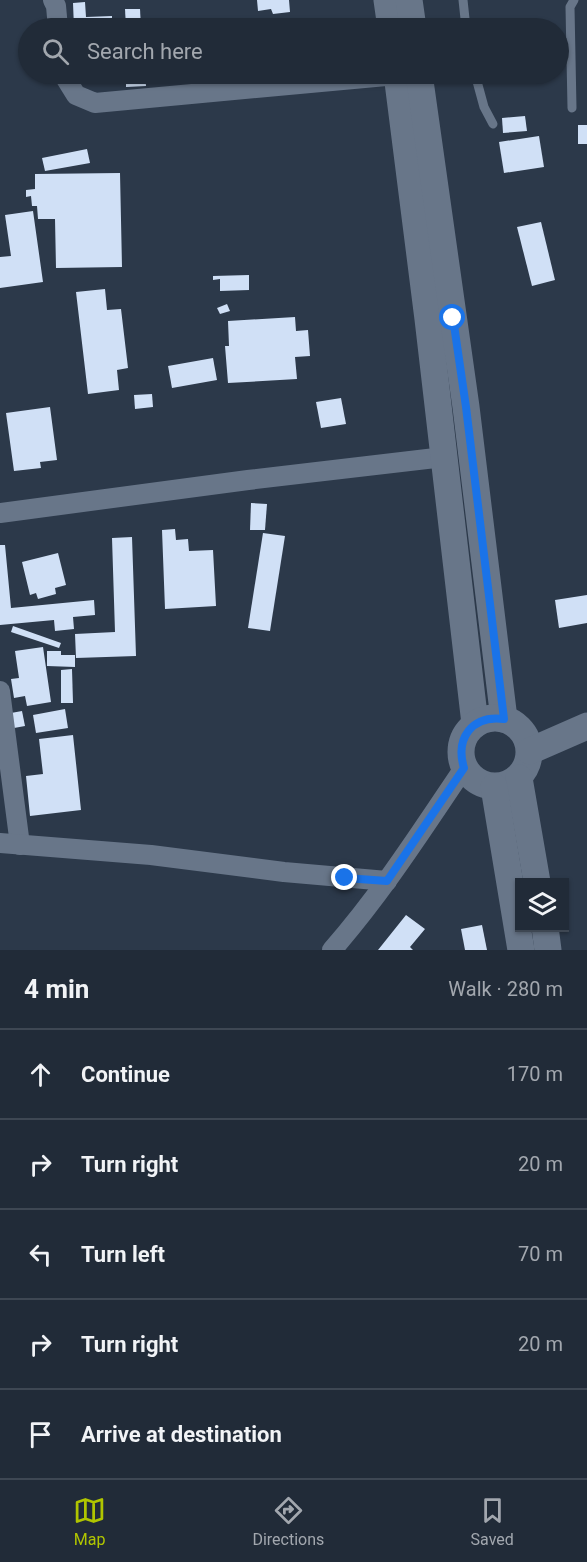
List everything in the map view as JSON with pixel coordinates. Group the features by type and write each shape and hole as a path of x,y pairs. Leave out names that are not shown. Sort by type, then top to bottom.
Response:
{"street":[{"path":"53,0 56,18"},
{"path":"387,0 390,18"},
{"path":"409,0 412,18"},
{"path":"69,84 76,95 95,103 297,84"},
{"path":"405,84 444,457 476,724"},
{"path":"406,84 466,407 504,719"},
{"path":"0,513 444,457"},
{"path":"0,691 20,845"},
{"path":"494,718 504,719 517,726 526,737 530,751 528,766 506,782 482,784 464,768 461,756 462,744 467,733 476,724 494,718"},
{"path":"530,751 587,726"},
{"path":"332,950 387,881 464,768"},
{"path":"506,782 536,878"},
{"path":"506,782 520,950"},
{"path":"0,843 151,855 284,872 387,881"},
{"path":"545,932 548,950"}],"lane":[{"path":"463,0 465,18"},
{"path":"571,2 572,108"},
{"path":"478,84 484,107 493,124"}],"building":[{"path":"257,0 289,0 290,12 273,14 271,9 258,11"},
{"path":"85,2 86,17 112,16 112,18 74,18 73,3"},
{"path":"125,9 140,9 140,18 125,18"},
{"path":"126,84 146,84 146,86 126,87"},
{"path":"525,116 527,131 503,133 502,118"},
{"path":"578,125 587,125 587,144 578,144"},
{"path":"539,136 544,167 504,173 499,142"},
{"path":"87,149 90,163 45,171 42,158"},
{"path":"120,173 122,267 56,268 55,219 38,219 37,206 32,206 31,196 26,197 26,190 35,189 35,174"},
{"path":"33,211 43,282 0,288 0,257 11,256 5,215"},
{"path":"541,222 555,280 532,286 517,227"},
{"path":"249,275 249,290 220,291 220,279 213,280 213,276"},
{"path":"105,289 107,310 121,309 128,368 117,370 119,390 88,394 76,292"},
{"path":"227,304 230,311 220,314 217,308"},
{"path":"295,317 296,331 308,330 310,356 295,357 297,379 228,383 225,346 229,346 228,321"},
{"path":"213,358 217,380 172,388 168,366"},
{"path":"152,394 153,407 135,409 134,395"},
{"path":"341,398 346,424 321,428 316,402"},
{"path":"50,407 57,460 40,462 41,468 14,471 6,413"},
{"path":"251,503 267,504 265,530 250,530"},
{"path":"175,529 176,540 188,539 189,551 213,550 216,606 165,609 162,530"},
{"path":"263,533 285,536 270,631 248,628"},
{"path":"132,537 136,656 76,658 75,634 115,632 112,538"},
{"path":"0,545 5,545 11,608 94,600 95,615 73,617 74,629 55,631 54,620 0,625"},
{"path":"58,553 66,585 55,588 56,594 38,599 36,593 30,595 22,562"},
{"path":"587,595 587,623 559,628 555,600"},
{"path":"13,626 61,643 59,648 11,632"},
{"path":"43,647 51,702 27,706 25,696 14,698 11,679 19,678 15,651"},
{"path":"47,651 61,651 61,655 75,655 75,667 47,666"},
{"path":"72,669 73,703 61,703 61,670"},
{"path":"65,709 68,728 36,733 33,715"},
{"path":"22,711 25,726 14,728 11,713"},
{"path":"73,735 81,810 30,816 26,776 43,774 39,739"},
{"path":"406,915 425,929 410,947 413,950 378,950"},
{"path":"482,925 487,950 465,950 461,929"}],"route":[{"path":"345,878 387,881 464,768 461,756 462,744 467,733 484,720 504,719 453,318"}]}
